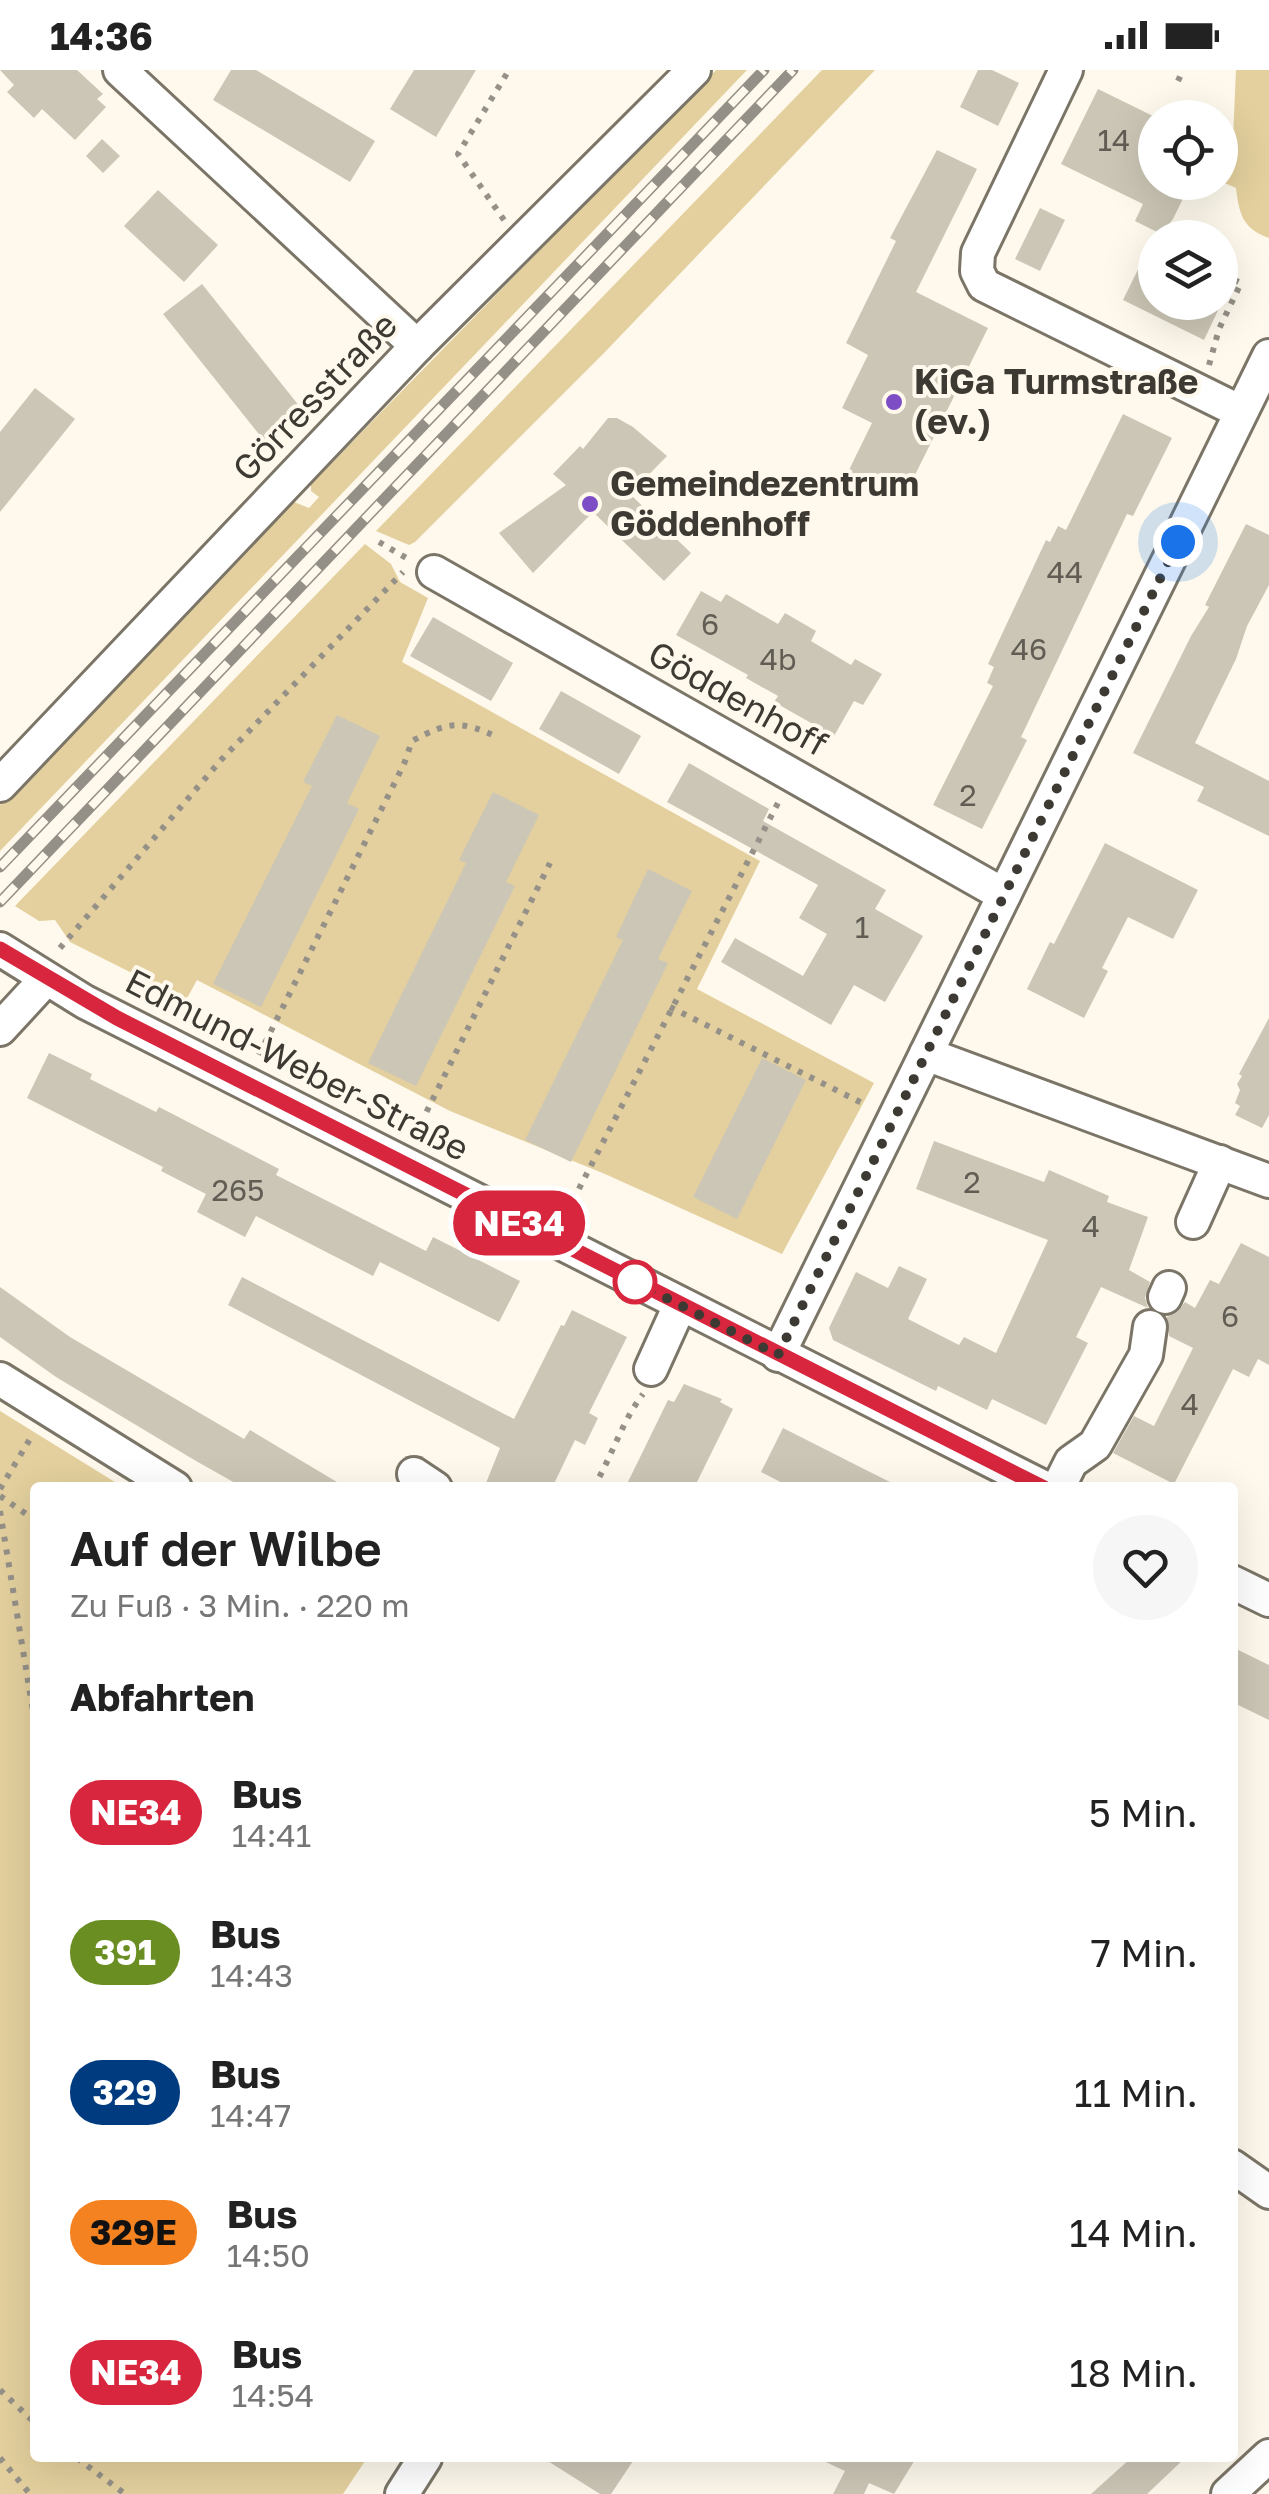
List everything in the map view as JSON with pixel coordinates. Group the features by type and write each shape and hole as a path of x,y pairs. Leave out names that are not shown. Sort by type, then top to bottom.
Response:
{"street":[{"path":"120,70 417,346"},
{"name":"Görresstraße","path":"0,786 417,346 694,70"},
{"path":"1066,70 978,253 979,279 984,285 1241,412"},
{"path":"778,1355 1269,356"},
{"name":"Göddenhoff","path":"423,567 1004,895"},
{"name":"Edmund-Weber-Straße","path":"0,949 46,979 246,1083 1032,1482"},
{"path":"0,1029 46,979"},
{"path":"926,1054 1269,1181"},
{"path":"1192,1222 1220,1162"},
{"path":"651,1369 680,1304"},
{"path":"1061,1482 1071,1462 1095,1445 1146,1355 1150,1327"},
{"path":"0,1379 165,1482"},
{"path":"1238,1585 1269,1600"},
{"path":"1238,2170 1269,2192"},
{"path":"1228,2494 1269,2456"},
{"path":"402,2494 423,2462"}],"path":[{"path":"509,70 458,154 520,242"},
{"path":"1178,81 1183,70"},
{"path":"1202,395 1223,320"},
{"path":"60,948 221,760 423,567"},
{"path":"246,1083 412,741 442,725 472,725 500,738"},
{"path":"553,1240 792,776"},
{"path":"402,1163 550,863"},
{"path":"670,1007 894,1120"},
{"path":"597,1482 625,1418 645,1392 651,1369"},
{"path":"30,1516 0,1492 47,1410"},
{"path":"0,1511 30,1692"},
{"path":"0,2390 30,2418"},
{"path":"0,2458 30,2494"},
{"path":"82,2462 125,2494"}],"shaded area":[{"path":"716,70 747,70 0,851 0,805 294,502 309,508 319,497 311,491 311,484"},
{"path":"822,70 875,70 604,353 415,542 409,545 376,531"},
{"path":"1236,70 1269,70 1269,238 1253,230 1239,206 1238,100 1235,100"},
{"path":"365,544 391,564 400,582 428,598 402,662 760,861 697,989 874,1083 782,1254 605,1174 450,1111 197,980 186,1000 70,942 55,920 39,921 15,906"},
{"path":"0,1411 115,1482 30,1482 30,2462 364,2462 343,2494 0,2494"}],"building":[{"path":"0,70 77,70 103,94 97,99 106,107 75,140 42,109 34,118 7,92 14,85"},
{"path":"231,70 256,70 375,141 350,182 213,100"},
{"path":"414,70 476,70 436,137 390,109"},
{"path":"978,70 992,70 1019,83 998,126 960,107"},
{"path":"1098,89 1138,109 1138,200 1182,200 1172,220 1138,222 1135,221 1143,204 1061,164"},
{"path":"102,139 120,156 103,173 86,156"},
{"name":"KiGa Turmstraße (ev.)","path":"937,150 977,169 916,292 988,328 903,499 848,472 872,423 842,408 868,355 846,343 896,241 890,238"},
{"path":"158,190 218,245 184,282 124,226"},
{"path":"1040,208 1065,220 1040,271 1015,259"},
{"path":"1138,270 1138,307 1123,300"},
{"path":"202,284 304,412 266,443 163,314"},
{"path":"1164,320 1213,320 1204,340"},
{"path":"35,388 75,419 0,512 0,432"},
{"path":"1123,414 1172,438 1133,516 1127,514 1021,737 1027,740 982,829 933,805 993,686 987,683 994,667 988,664 1046,540 1050,542 1058,526 1066,530"},
{"name":"Gemeindezentrum Göddenhoff","path":"608,418 617,418 633,427 667,456 630,494 691,553 664,581 593,512 533,573 499,533 566,485 553,474 580,446 583,449"},
{"path":"1246,524 1269,535 1269,585 1195,743 1269,781 1269,836 1197,801 1204,787 1133,753 1209,607 1205,605"},
{"path":"701,591 721,602 726,594 778,624 785,613 816,631 811,641 851,665 855,659 882,674 863,705 854,701 834,736 774,702 778,696 746,678 748,675 676,635"},
{"path":"433,617 513,663 491,701 410,656"},
{"path":"561,691 641,736 619,774 539,729"},
{"path":"337,715 380,736 347,803 359,809 261,1007 213,984 312,786 303,782"},
{"path":"689,763 769,809 763,821 886,890 875,909 923,936 885,1002 854,985 831,1025 721,962 735,938 803,976 827,934 799,918 818,885 667,802"},
{"path":"493,792 539,815 506,882 515,886 416,1086 368,1063 466,863 459,860"},
{"path":"1105,843 1198,890 1173,939 1128,917 1102,968 1108,971 1084,1018 1027,989"},
{"path":"648,869 692,891 658,959 668,963 571,1162 525,1140 623,940 616,937"},
{"path":"1269,1018 1269,1115 1262,1128 1235,1115 1240,1106 1235,1103 1242,1076 1239,1074"},
{"path":"49,1053 92,1074 90,1079 156,1112 159,1107 279,1169 276,1175 426,1251 433,1237 520,1281 499,1322 380,1262 373,1276 256,1216 245,1237 197,1212 206,1194 161,1171 163,1167 27,1098"},
{"path":"762,1058 806,1080 737,1219 693,1197"},
{"path":"934,1141 1044,1182 1049,1170 1109,1196 1107,1202 1148,1217 1129,1270 1150,1282 1145,1298 1148,1308 1101,1287 1076,1337 1088,1343 1046,1425 992,1399 987,1410 938,1386 936,1391 833,1340 829,1328 856,1272 888,1288 899,1266 927,1279 908,1319 959,1345 964,1337 996,1353 1048,1240 916,1189"},
{"path":"1241,1243 1269,1257 1269,1365 1258,1359 1249,1377 1233,1369 1175,1482 1170,1482 1113,1453 1134,1416 1154,1426 1193,1348 1169,1336 1167,1317 1185,1302 1195,1308 1210,1280 1219,1284"},
{"path":"242,1277 514,1419 572,1310 627,1337 589,1413 598,1418 585,1445 575,1440 555,1482 486,1482 500,1448 228,1305"},
{"path":"0,1287 70,1337 244,1439 250,1430 337,1482 233,1482 56,1377 0,1337"},
{"path":"684,1384 722,1399 720,1402 733,1409 697,1482 628,1482 668,1400 674,1402"},
{"path":"783,1428 890,1482 780,1482 761,1472"},
{"path":"1238,1650 1269,1665 1269,1720 1238,1705"},
{"path":"549,2462 632,2462 611,2494 600,2494"},
{"path":"826,2462 914,2462 894,2494 869,2483 864,2494 833,2494 845,2471"},
{"path":"1127,2462 1181,2462 1147,2494 1091,2494"}],"railway":[{"path":"0,867 764,70"},
{"path":"0,902 793,70"}],"bus line":[{"name":"NE34","path":"0,949 85,1002 1032,1482"}],"place":[{"name":"KiGa Turmstraße (ev.)","path":"894,402"},
{"name":"Gemeindezentrum Göddenhoff","path":"590,504"}],"route":[{"path":"635,1282 778,1355 1178,542"}]}
